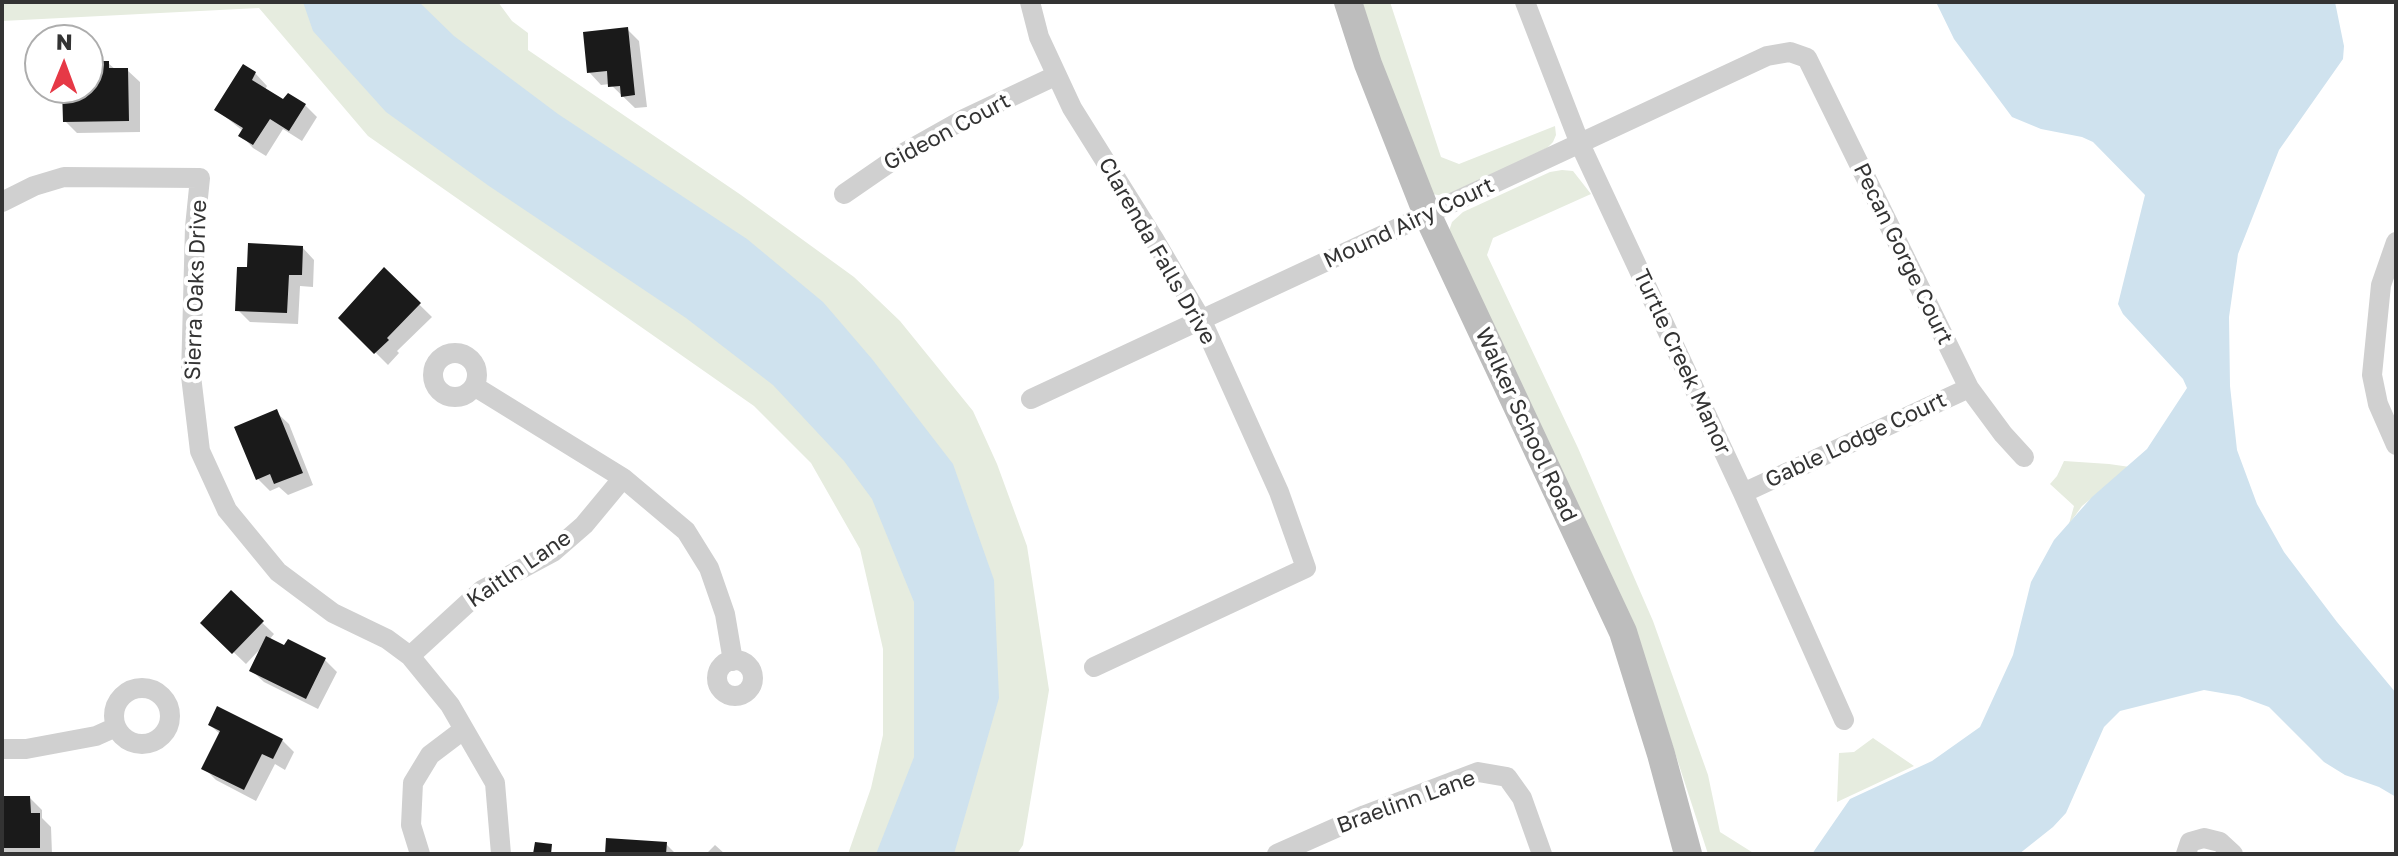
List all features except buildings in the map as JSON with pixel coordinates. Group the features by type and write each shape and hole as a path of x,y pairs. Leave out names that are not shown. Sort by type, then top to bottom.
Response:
{"street":[{"name":"Clarenda Falls Drive","path":"1030,2 1039,37 1055,76 1202,321 1279,492 1306,568 1094,667"},
{"name":"Walker School Road","path":"1348,2 1368,64 1427,214 1623,632 1688,854"},
{"name":"Turtle Creek Manor","path":"1525,2 1580,144 1743,493 1844,720"},
{"name":"Mound Airy Court","path":"1031,399 1767,56 1790,52"},
{"name":"Pecan Gorge Court","path":"1790,52 1807,58 1969,388 2024,457"},
{"name":"Gideon Court","path":"844,194 902,154 966,118 1055,76"},
{"name":"Sierra Oaks Drive","path":"2,202 34,186 64,177 200,178 195,227 191,376 200,451 227,510 278,572 333,613 387,639 410,656 450,705 495,783 501,854"},
{"path":"2396,242 2381,285 2372,375 2378,404 2396,445"},
{"path":"474,386 623,478 686,531 709,568 725,614 733,661"},
{"name":"Gable Lodge Court","path":"1743,493 1969,388"},
{"name":"Kaitln Lane","path":"410,656 482,590 553,552 584,525 623,478"},
{"path":"2,749 26,749 96,736 116,727"},
{"path":"420,854 411,825 413,783 430,755 463,730"},
{"name":"Braelinn Lane","path":"1281,853 1478,772 1507,777 1522,798 1542,854"},
{"path":"2186,854 2190,842 2204,838 2220,842 2233,854"}],"shaded area":[{"path":"2,2 498,2 512,21 528,33 528,50 741,195 854,277 900,321 973,411 997,464 1027,546 1049,690 1023,845 1017,854 848,854 871,788 883,735 883,649 860,549 811,463 754,406 368,136 259,8 2,21"},
{"path":"1354,2 1390,2 1441,157 1459,164 1555,126 1553,142 1547,148 1454,192 1444,196 1432,194"},
{"path":"1573,171 1591,194 1493,238 1487,255 1578,448 1653,621 1708,775 1720,832 1755,854 1708,854 1636,633 1448,234 1452,222 1463,212 1550,172"},
{"path":"2064,461 2130,467 2082,506 2069,524 2074,506 2050,484"},
{"path":"1873,738 1914,766 1837,802 1839,753 1854,752"}],"water":[{"path":"303,2 419,2 454,36 558,114 747,239 823,302 872,359 953,464 994,580 999,698 954,854 876,854 914,757 914,602 872,499 844,461 773,385 686,318 489,186 386,112 313,31"},
{"path":"1936,2 2335,2 2344,46 2343,59 2279,150 2238,254 2229,317 2230,386 2237,450 2257,504 2284,552 2396,693 2396,797 2379,787 2345,775 2324,762 2269,707 2239,696 2204,690 2120,711 2104,727 2066,813 2019,854 1812,854 1850,799 1932,761 1980,727 2013,655 2031,582 2054,540 2092,497 2147,449 2187,388 2183,379 2123,314 2118,304 2145,195 2093,142 2041,129 2012,117 1954,39"}]}
